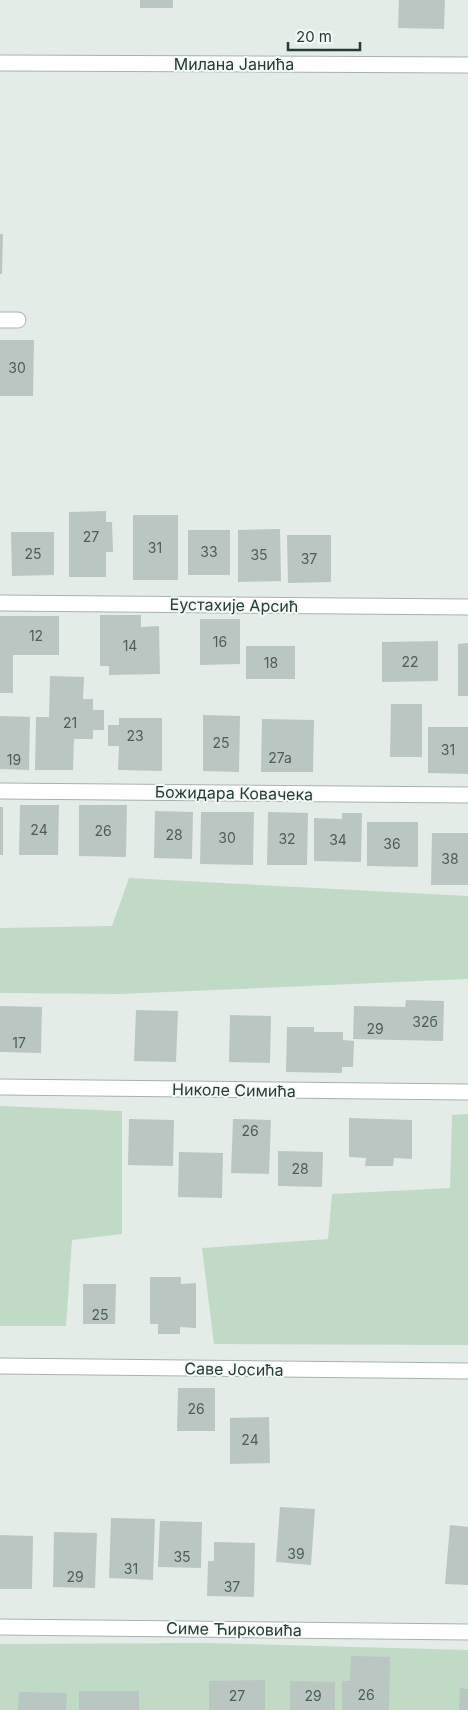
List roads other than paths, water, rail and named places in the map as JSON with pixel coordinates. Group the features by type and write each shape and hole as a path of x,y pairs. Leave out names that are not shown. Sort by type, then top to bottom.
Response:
{"street":[{"name":"Милана Јанића","path":"0,63 468,65"},
{"path":"0,320 18,320"},
{"name":"Еустахије Арсић","path":"0,603 468,607"},
{"name":"Божидара Ковачека","path":"0,791 468,795"},
{"name":"Николе Симића","path":"0,1087 468,1092"},
{"name":"Саве Јосића","path":"0,1366 468,1371"},
{"name":"Симе Ћирковића","path":"0,1627 468,1632"}]}
